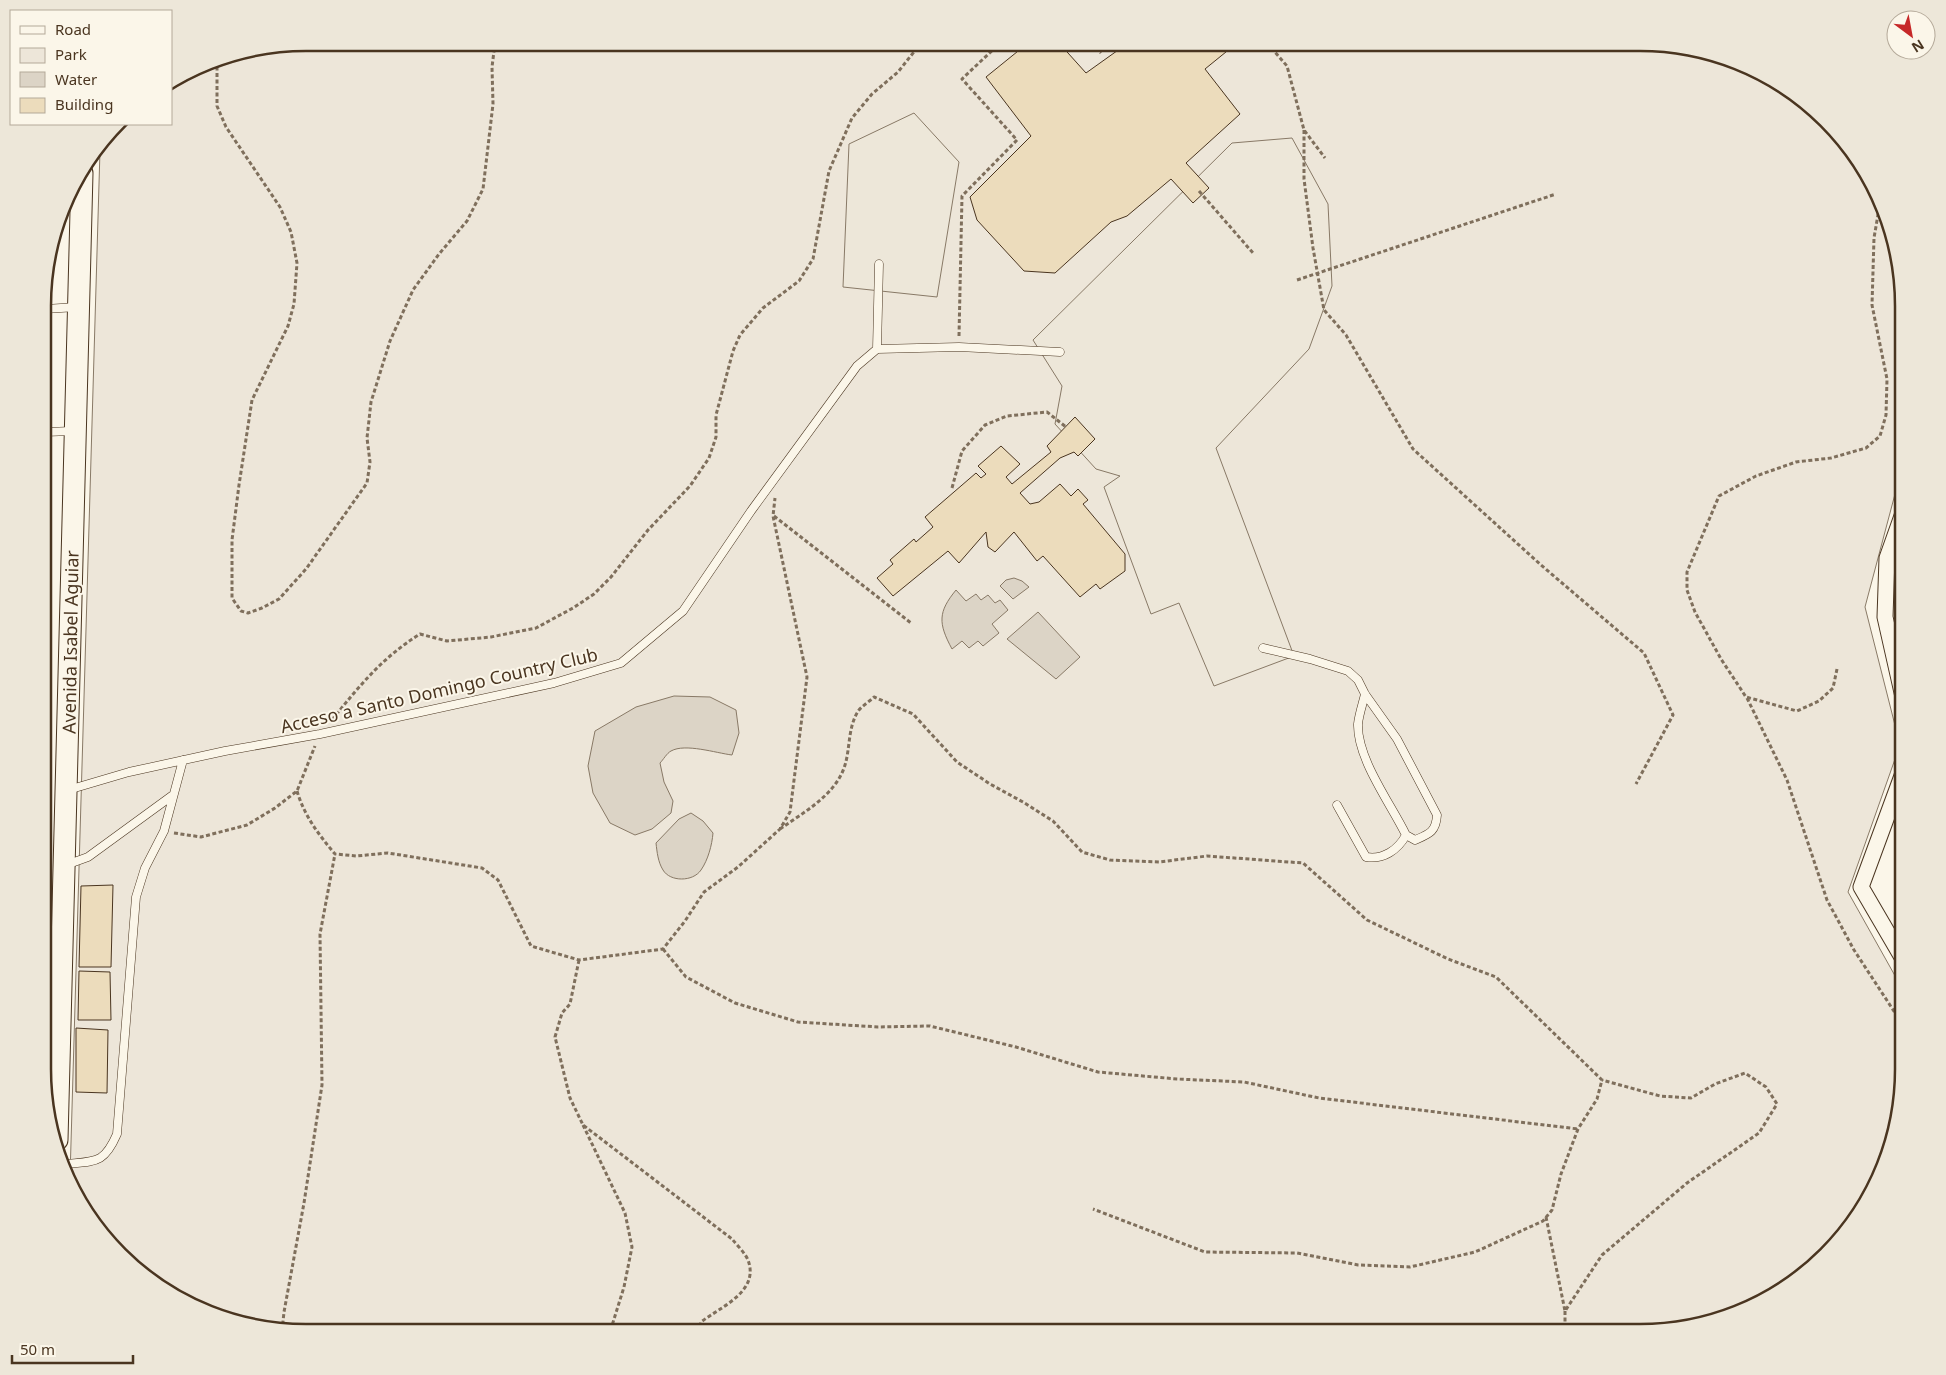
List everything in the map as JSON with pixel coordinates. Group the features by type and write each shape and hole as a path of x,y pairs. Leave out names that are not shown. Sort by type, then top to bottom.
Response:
{"main road":[{"name":"Avenida Isabel Aguiar","path":"56,1121 53,1000 64,865 82,184"}],"street":[{"path":"1895,536 1887,558 1886,617 1895,653"},
{"path":"1895,795 1861,887 1895,945"}],"lane":[{"path":"879,264 877,349 959,347 1060,352"},
{"path":"51,309 79,307"},
{"name":"Acceso a Santo Domingo Country Club","path":"66,791 129,772 183,760 320,734 554,683 621,663 683,612 751,511 857,366 877,349"},
{"path":"51,432 76,431"},
{"path":"1887,558 1895,559"},
{"path":"1263,648 1310,659 1348,671 1358,680 1365,694 1397,739 1437,815 1436,824 1430,833 1415,840 1406,835 1368,764 1360,745 1358,724 1365,694"},
{"path":"70,1164 93,1162 103,1157 110,1149 117,1134 136,897 145,868 164,831 183,760"},
{"path":"64,865 88,857 173,795"},
{"path":"1337,806 1366,857 1376,859 1396,850 1406,835"}],"path":[{"path":"217,68 217,106 226,127 280,207 291,232 297,263 294,304 288,326 252,400 239,485 232,540 232,598 242,611 248,613 279,599 306,569 367,482 370,462 367,438 371,402 390,342 413,290 439,254 467,221 483,189 493,104 492,67 494,51"},
{"path":"164,831 201,837 247,825 275,808 296,791 320,734 362,683 398,648 420,634 447,641 491,638 536,628 594,594 611,577 648,530 690,486 709,458 716,437 716,415 733,351 740,335 763,308 799,281 813,259 829,171 852,118 872,94 898,72 915,51"},
{"path":"959,347 962,196 1017,140 962,80 992,51"},
{"path":"1274,51 1287,66 1304,130 1304,179 1313,248 1324,310 1346,335 1413,449 1541,565 1644,653 1673,714 1636,784"},
{"path":"1304,130 1325,158"},
{"path":"1198,191 1253,253"},
{"path":"1297,280 1556,194"},
{"path":"1878,216 1874,238 1872,305 1887,379 1886,415 1880,436 1866,448 1831,458 1796,462 1756,476 1719,496 1687,572 1688,590 1695,612 1721,659 1746,698 1787,780 1827,900 1854,950 1895,1013"},
{"path":"952,488 962,452 985,425 1007,416 1047,412 1066,427"},
{"path":"780,829 790,812 807,676 773,516 911,623"},
{"path":"1746,698 1797,711 1819,701 1833,688 1837,670"},
{"path":"296,791 302,809 334,854 356,856 388,853 482,868 498,880 531,946 579,960 663,949 685,921 704,892 738,867 780,829 812,807 832,789 844,766 850,733 857,713 874,698 914,714 957,762 1053,822 1082,852 1110,860 1159,862 1207,856 1303,863 1367,920 1448,959 1496,977 1602,1080 1660,1096 1691,1098 1715,1084 1745,1074 1766,1087 1777,1104 1759,1133 1688,1183 1602,1255 1565,1311"},
{"path":"283,1323 322,1085 320,934 334,854"},
{"path":"663,949 686,977 735,1003 798,1022 878,1027 930,1026 1016,1047 1098,1072 1177,1079 1244,1082 1320,1098 1578,1129"},
{"path":"579,960 570,1004 562,1013 555,1036 570,1098 625,1213 632,1247 624,1287 612,1324"},
{"path":"1093,1209 1205,1252 1297,1253 1358,1265 1410,1266 1475,1252 1543,1221 1552,1210 1561,1174 1578,1129 1597,1099 1602,1080"},
{"path":"583,1125 732,1238 748,1260 751,1274 746,1288 727,1306 700,1324"},
{"path":"1546,1217 1565,1311 1565,1324"}],"green space":[{"path":"306,51 1640,51 1673,53 1706,60 1753,77 1767,85 1808,114 1832,138 1861,178 1869,193 1886,240 1893,273 1895,306 1895,494 1865,607 1895,725 1895,759 1848,892 1895,976 1893,1102 1886,1135 1875,1167 1869,1182 1852,1211 1832,1237 1808,1261 1782,1281 1753,1298 1722,1310 1690,1319 1640,1324 306,1324 273,1322 240,1315 193,1298 164,1281 138,1261 114,1237 94,1211 77,1182 70,1165 100,156 127,125 172,125 172,89 178,85 193,77 240,60 273,53"}],"shaded area":[{"path":"914,113 959,162 937,297 843,287 849,144"},
{"path":"1292,138 1328,204 1332,286 1309,349 1216,448 1294,656 1214,686 1179,603 1151,614 1104,487 1120,476 1096,469 1055,424 1062,386 1033,340 1232,143"}],"water":[{"path":"1014,578 1022,581 1029,587 1013,599 1000,586 1006,580"},
{"path":"956,590 966,601 976,594 981,600 988,595 995,603 1000,600 1008,610 992,624 999,633 983,646 978,641 969,648 962,641 952,649 947,640 942,625 943,611"},
{"path":"1038,612 1080,657 1056,679 1007,639"},
{"path":"674,696 710,697 736,710 739,733 732,755 684,748 668,753 660,763 664,782 673,801 671,813 652,829 635,835 610,823 593,793 588,766 595,731 636,707"},
{"path":"691,813 703,821 713,833 711,847 706,862 693,877 682,879 671,877 663,870 656,843 679,819"}],"building":[{"path":"1018,51 1066,51 1086,73 1117,51 1227,51 1205,69 1240,114 1186,163 1209,188 1193,203 1171,179 1127,216 1111,222 1055,273 1024,271 977,220 970,197 1031,136 986,77"},
{"path":"1075,417 1095,439 1078,456 1074,452 1060,458 1020,493 1030,504 1039,502 1060,484 1071,496 1078,489 1088,500 1083,504 1125,554 1125,571 1100,589 1096,584 1080,597 1043,556 1037,561 1014,532 995,552 988,547 986,532 959,563 948,551 893,596 877,578 893,564 890,560 914,539 916,542 933,527 925,517 976,473 981,478 986,474 978,466 1001,446 1020,464 1006,477 1012,484 1051,452 1047,446"},
{"path":"113,885 111,967 79,967 81,886"},
{"path":"79,971 110,972 111,1020 78,1020"},
{"path":"76,1028 108,1030 107,1093 76,1092"}]}
